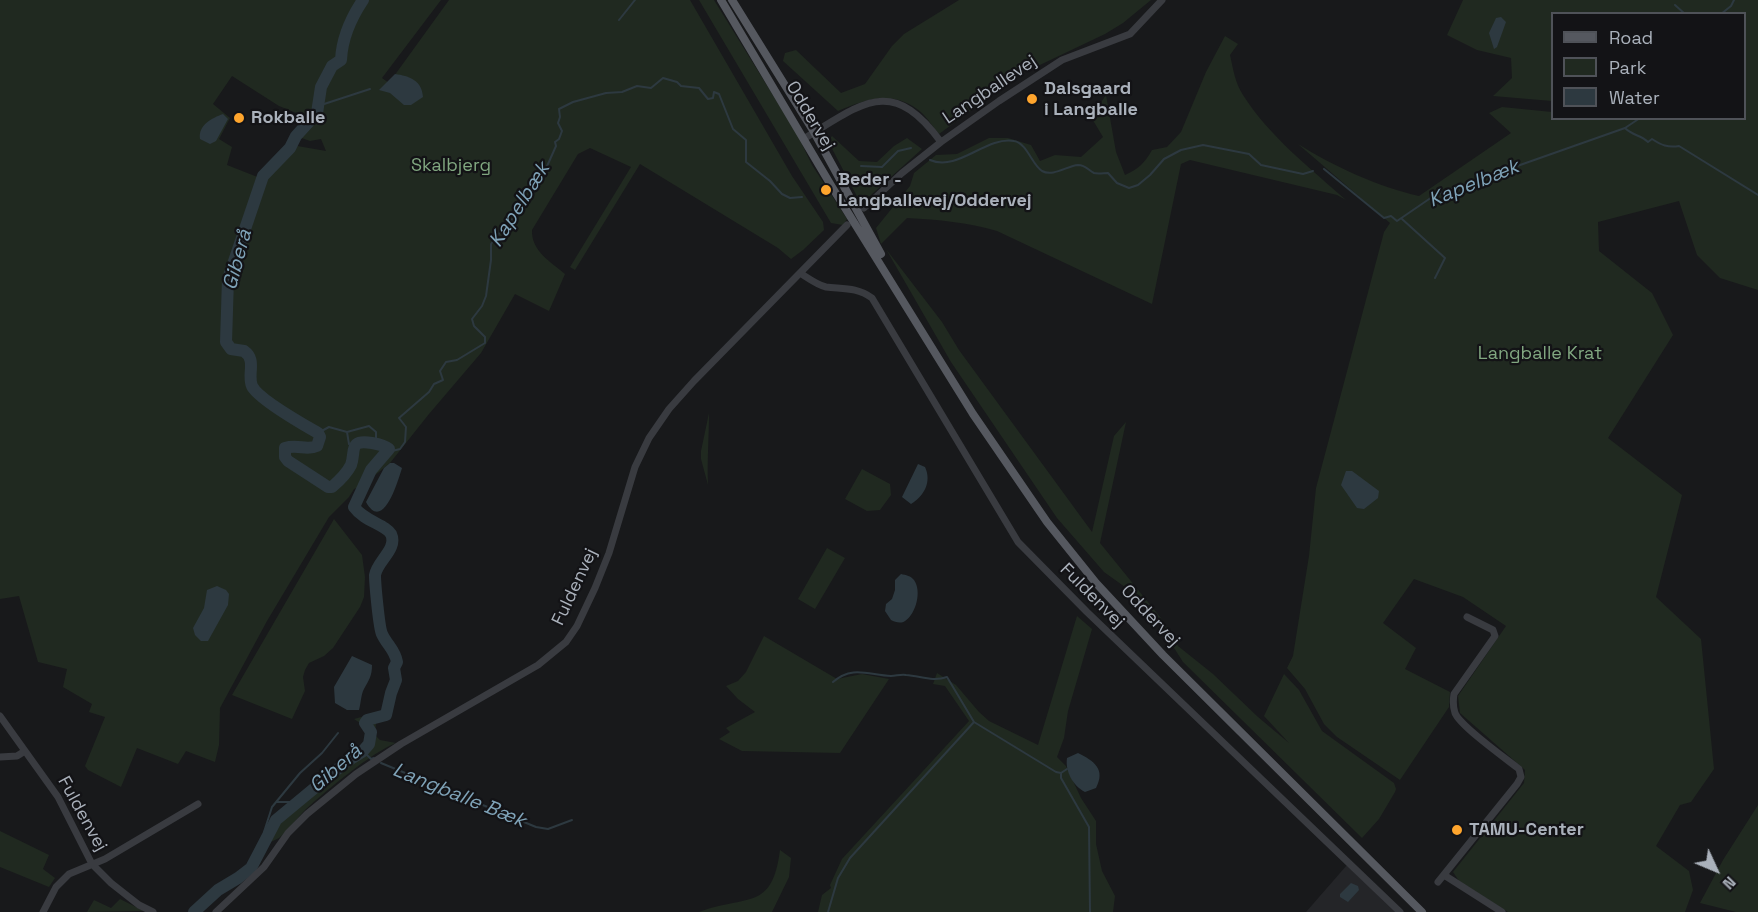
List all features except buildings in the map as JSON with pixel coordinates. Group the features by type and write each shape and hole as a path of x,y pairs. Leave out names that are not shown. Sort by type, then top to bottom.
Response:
{"main road":[{"name":"Oddervej","path":"721,0 832,187 973,414 1047,522 1096,583 1163,655 1424,912"},
{"name":"Oddervej","path":"732,0 814,132 910,310"}],"street":[{"name":"Langballevej","path":"805,138 857,107 873,101 886,100 914,111 926,122 940,142 1062,60 1130,34 1162,0"},
{"path":"864,208 940,142"},
{"name":"Fuldenvej","path":"216,912 264,867 288,832 356,774 401,744 538,665 566,642 577,626 595,588 609,553 635,467 649,438 669,409 694,381 847,225"},
{"name":"Fuldenvej","path":"800,273 825,286 862,291 872,298 1018,542 1087,612 1400,912"},
{"path":"1438,882 1521,777 1519,770 1469,729 1455,714 1453,701 1455,694 1495,636 1494,630 1467,617"},
{"name":"Fuldenvej","path":"0,716 58,797 92,864 111,883 139,905 153,912"},
{"path":"0,757 17,756 25,751"},
{"path":"43,912 63,879 105,859 198,804"},
{"path":"1444,875 1502,912"}],"shaded area":[{"path":"1347,865 1395,912 1306,912"}],"green space":[{"name":"Skalbjerg","path":"0,0 441,0 382,78 389,83 449,0 690,0 792,176 823,222 824,230 791,259 778,248 640,164 575,270 570,267 631,167 590,148 578,154 532,230 538,250 565,274 549,311 515,294 481,353 390,463 362,486 354,489 329,517 267,621 220,708 219,745 215,762 186,751 178,764 137,748 121,787 88,770 85,766 105,717 89,712 92,704 63,687 67,669 38,662 19,596 0,599","holes":["232,76 279,106 311,119 296,136 310,141 321,139 326,151 286,144 273,164 260,178 227,165 232,147 219,139 230,118 213,104"]},
{"path":"699,0 714,0 797,134 812,165 847,219 843,225 831,223"},
{"path":"959,0 1151,0 1123,23 1105,34 1021,74 939,134 920,111 897,100 878,99 858,103 838,111 783,61 785,53 796,50 841,93 865,84 892,46 904,34"},
{"name":"Langballe Krat","path":"1463,0 1758,0 1758,290 1720,278 1697,255 1679,201 1598,222 1599,251 1652,293 1673,335 1608,438 1682,495 1656,597 1701,639 1714,769 1691,802 1680,805 1656,846 1689,871 1693,890 1685,912 1508,912 1459,881 1453,872 1524,783 1525,770 1460,713 1458,696 1506,626 1463,597 1414,579 1383,623 1416,648 1405,669 1450,692 1449,707 1400,780 1337,737 1324,724 1305,689 1287,668 1293,656 1309,556 1316,488 1384,232 1390,223 1298,144 1357,175 1419,196 1511,133 1489,113 1502,107 1551,112 1551,120 1746,120 1746,12 1551,12 1551,101 1493,96 1512,78 1511,58 1477,50 1447,35"},
{"path":"1225,36 1238,44 1230,55 1233,70 1240,90 1253,110 1291,151 1346,200 1337,195 1190,160 1181,164 1152,304 997,231 975,225 907,218 881,244 876,228 910,186 914,173 936,155 957,154 989,138 1008,138 1031,145 1040,161 1055,155 1081,157 1103,137 1091,117 1106,95 1116,152 1125,175 1134,170 1144,162 1152,150 1167,147 1181,132 1206,72"},
{"path":"832,136 859,161 877,162 894,146 907,138 922,149 861,204 828,141"},
{"path":"886,249 942,322 959,350 1092,532 1114,436 1126,422 1100,543 1161,618 1178,646 1213,674 1289,743 1264,716 1284,674 1299,690 1322,731 1394,783 1395,792 1379,819 1362,838 1183,662 1157,621 1141,601 1104,572 1057,518 951,362"},
{"path":"709,413 708,467 708,485 701,451"},
{"path":"862,469 890,484 891,495 880,510 867,511 845,499"},
{"path":"334,519 362,555 365,577 364,597 333,648 324,656 309,663 303,677 305,691 292,719 232,695"},
{"path":"827,548 845,558 815,609 798,599"},
{"path":"1077,616 1092,629 1057,757 1066,766 1081,798 1096,821 1096,844 1102,871 1115,896 1113,912 818,912 822,895 831,888 830,885 842,859 969,721 945,686 933,684 937,673 956,685 989,721 1038,745"},
{"path":"764,636 837,679 862,674 889,679 840,753 742,751 719,739 730,732 726,728 755,712 726,686 738,681 746,672"},
{"path":"361,717 376,723 375,735 380,740 396,743 362,763 337,783 306,809 280,837 271,842 259,844 273,818 366,743 368,733 363,725 354,719"},
{"path":"1758,805 1758,912 1736,912 1700,903 1723,860"},
{"path":"0,831 49,855 43,869 55,878 49,887 0,867"},
{"path":"780,850 791,858 789,877 772,912 699,912 754,898 764,892 771,883 776,870"},
{"path":"120,899 144,911 87,912 94,900 111,908"}],"water":[{"path":"1501,17 1506,22 1497,47 1494,49 1489,33 1496,18"},
{"path":"395,74 414,80 420,87 423,97 411,105 404,105 390,93 379,90"},
{"path":"223,114 228,119 216,141 210,144 200,139 203,126"},
{"path":"390,463 402,468 389,502 378,512 372,510 366,502 384,468"},
{"path":"918,464 925,467 928,478 923,493 911,504 902,497"},
{"path":"1346,471 1352,471 1379,491 1378,498 1364,509 1357,508 1341,485"},
{"path":"901,574 914,580 918,596 909,618 900,623 891,620 885,611 886,604 892,599 895,590 895,580"},
{"path":"217,586 229,594 228,605 208,641 201,641 195,635 193,628 204,608 207,590"},
{"path":"352,656 372,665 371,675 363,691 359,710 347,710 335,703 334,687"},
{"path":"1078,753 1097,766 1100,776 1096,788 1085,792 1074,782 1067,768 1067,758"},
{"path":"1351,883 1358,886 1359,890 1348,902 1340,897 1340,894"}],"waterway":[{"name":"Giberå","path":"194,912 218,890 251,868 276,820 369,744 371,732 365,723 367,720 386,715 396,680 394,668 396,658 381,630 375,575 392,545 391,534 385,528 363,516 354,507 371,470 389,449 372,443 359,443 354,447 351,465 332,487 328,487 288,461 285,457 285,448 317,446 320,437 318,433 263,398 252,386 251,363 248,355 244,351 231,349 226,342 228,279 263,176 290,148 296,136 317,113 321,87 332,66 341,60 348,28 363,0"},
{"path":"619,20 635,0"},
{"name":"Kapelbæk","path":"1724,12 1734,0"},
{"path":"1675,5 1683,12"},
{"name":"Kapelbæk","path":"388,452 400,449 405,442 406,427 399,418 429,392 434,384 443,380 440,371 446,362 457,360 485,343 485,337 474,326 472,319 486,296 491,244 519,213 540,182 556,146 555,142 562,131 558,123 559,109 573,102 606,93 622,92 637,86 651,88 663,78 677,82 681,86 699,88 708,99 713,98 714,92 719,94 733,129 746,140 746,162 782,194 790,198 802,197"},
{"path":"318,106 370,89"},
{"name":"Kapelbæk","path":"1324,169 1384,218 1391,216 1397,221 1435,195 1625,128 1637,120"},
{"path":"1625,128 1648,142 1652,139 1665,146 1679,146 1758,195"},
{"name":"Kapelbæk","path":"930,160 951,161 993,144 1014,141 1019,143 1038,168 1046,173 1081,165 1094,173 1108,173 1117,183 1129,188 1138,185 1164,159 1181,150 1203,145 1249,154 1261,165 1303,174 1313,171"},
{"name":"Kapelbæk","path":"861,166 882,167 898,151 911,148"},
{"path":"1402,219 1445,258 1435,278"},
{"path":"318,433 329,427 347,432 369,426 376,432 376,444"},
{"path":"347,432 349,444"},
{"name":"Langballe Bæk","path":"833,682 854,672 931,679 947,677 974,722 1056,772 1061,773 1067,769"},
{"path":"828,912 838,878 850,858 974,722"},
{"path":"266,839 264,832 272,807 338,733"},
{"name":"Langballe Bæk","path":"363,751 371,759 374,758"},
{"name":"Langballe Bæk","path":"381,763 536,827 548,829 572,820"},
{"name":"Langballe Bæk","path":"1061,773 1061,778 1089,827 1090,912"},
{"path":"277,802 298,802"}],"place":[{"name":"Dalsgaard i Langballe","path":"1032,99"},
{"name":"Rokballe","path":"239,118"},
{"name":"Beder - Langballevej/Oddervej","path":"826,190"},
{"name":"TAMU-Center","path":"1457,830"}]}
